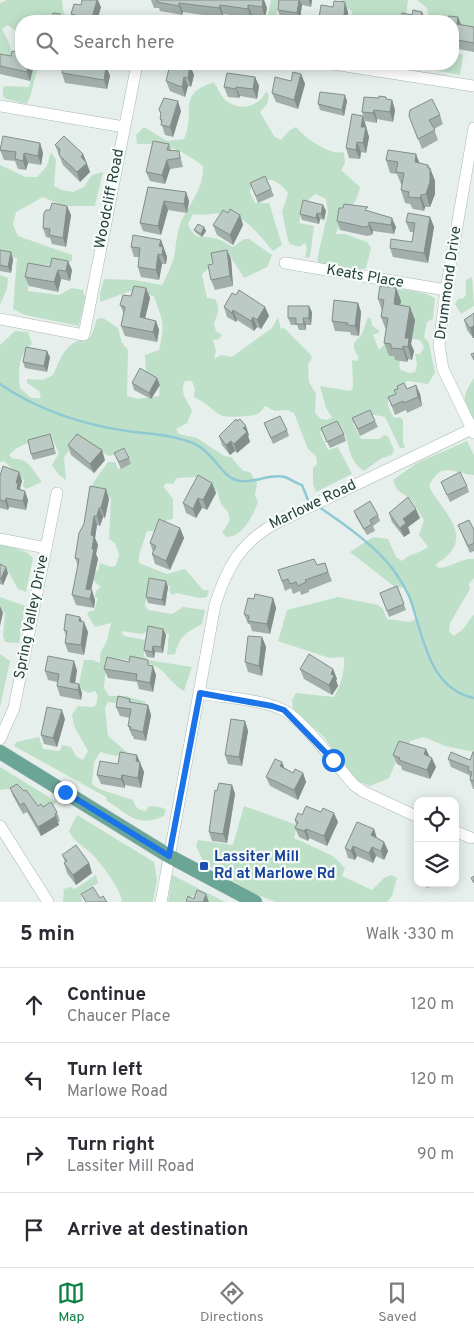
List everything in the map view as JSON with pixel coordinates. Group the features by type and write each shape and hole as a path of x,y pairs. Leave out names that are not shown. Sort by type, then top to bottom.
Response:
{"main road":[{"path":"0,752 169,856 255,902"}],"street":[{"name":"Woodcliff Road","path":"0,319 84,335 136,70"},
{"path":"371,70 474,86"},
{"path":"0,106 124,127"},
{"name":"Drummond Drive","path":"473,430 440,357 446,290 474,128"},
{"name":"Keats Place","path":"285,263 446,290"},
{"name":"Marlowe Road","path":"161,902 215,605 224,575 250,541 276,523 473,430"},
{"name":"Spring Valley Drive","path":"0,739 14,708 57,493"},
{"path":"0,539 46,548"},
{"path":"200,693 272,706 284,710 312,737 354,785 364,792 414,815"},
{"path":"0,826 48,902"},
{"path":"459,834 471,838"}],"green space":[{"path":"7,0 62,0 65,15 15,15 15,30 8,25 2,29 10,48 10,62 0,62 0,3"},
{"path":"271,0 280,0 277,15 268,15"},
{"path":"341,0 408,0 406,15 352,15 352,11 340,4"},
{"path":"417,0 474,0 474,32 459,24 459,15 429,15 427,8"},
{"path":"459,53 463,55 460,75 435,70 459,70"},
{"path":"33,70 38,70 27,104 6,99 3,96 3,88 6,86 29,87"},
{"path":"214,82 224,99 235,106 242,107 253,104 263,97 266,91 269,95 267,104 260,112 274,136 281,140 290,130 296,127 311,141 325,149 338,153 344,152 345,163 341,170 360,187 354,202 343,213 336,234 345,234 367,242 371,248 366,268 359,270 321,265 317,260 328,212 326,199 315,194 303,205 299,223 314,226 310,257 305,258 307,248 305,243 299,247 290,244 288,240 282,212 288,193 281,185 272,180 252,183 250,192 255,203 269,203 282,245 273,251 252,227 239,217 224,213 193,214 188,224 196,236 221,240 233,247 244,239 249,239 272,255 267,267 244,278 230,256 212,260 210,267 202,274 207,298 215,299 218,306 214,324 216,331 222,335 219,339 213,340 216,351 214,359 221,355 232,357 272,328 278,317 281,329 284,328 312,358 308,364 309,382 316,394 315,413 321,419 327,420 332,417 326,408 320,386 351,391 353,387 352,360 356,361 359,358 354,349 354,343 362,334 368,317 371,319 372,325 380,332 373,335 379,350 384,345 388,346 401,359 399,366 401,370 409,373 415,372 417,365 415,354 420,354 424,347 420,340 413,339 409,334 385,289 390,287 424,293 435,298 433,319 427,322 424,337 429,343 435,373 428,384 408,381 404,383 401,391 388,400 388,406 394,418 400,417 403,420 403,443 405,448 400,448 385,417 370,414 353,423 361,439 379,439 384,435 388,436 394,450 392,455 382,458 364,471 358,466 351,455 346,437 339,424 320,432 328,450 338,447 352,474 316,492 313,484 313,468 317,464 316,456 308,449 294,413 287,410 275,411 265,406 257,414 234,417 221,415 194,397 195,389 192,381 185,381 183,393 192,411 187,423 176,429 179,434 197,438 224,456 231,457 243,471 250,472 257,483 255,495 258,502 243,529 233,536 227,537 222,533 230,520 228,512 221,504 217,491 197,477 177,478 173,484 167,483 163,486 173,499 173,519 167,520 157,531 147,531 139,555 139,563 167,574 185,569 203,590 209,590 207,597 200,598 176,593 172,595 169,591 170,586 150,582 145,605 148,610 172,614 183,607 205,610 202,624 184,635 179,642 175,654 167,655 169,634 148,631 142,634 121,631 124,636 145,640 144,655 147,660 192,667 184,691 176,686 161,670 148,663 115,658 109,664 106,671 104,688 109,696 126,696 146,702 145,707 108,702 105,708 108,736 129,754 116,756 100,752 94,763 92,784 99,789 133,800 136,807 141,810 146,811 149,806 160,807 166,810 164,816 147,821 128,815 107,801 106,797 14,746 16,742 39,737 43,749 60,751 62,745 71,747 76,756 83,760 88,751 74,726 72,715 78,706 93,707 96,705 98,696 95,691 89,693 78,688 84,660 100,663 100,654 107,640 111,623 95,627 87,614 90,611 94,611 98,598 95,597 96,591 101,587 94,581 78,575 98,571 100,563 112,567 116,565 119,555 115,543 109,539 111,498 90,493 93,483 108,462 115,462 118,469 131,465 126,450 109,456 79,439 64,457 66,480 59,475 52,465 59,453 52,438 34,441 18,447 9,455 13,459 23,460 27,463 42,482 26,489 23,486 24,480 4,461 0,462 0,345 15,331 28,332 32,344 24,353 20,364 20,388 31,398 41,398 39,391 27,383 27,379 43,380 53,375 70,345 91,337 97,319 103,318 118,328 122,343 128,350 127,396 138,399 159,396 160,384 146,372 145,355 159,350 163,327 154,296 131,291 100,302 100,293 104,279 134,280 162,285 173,261 181,222 199,188 203,166 173,148 156,144 137,144 136,135 144,127 167,141 184,139 189,120 191,98 202,87"},
{"path":"51,152 56,160 54,186 62,190 73,192 84,187 92,175 103,172 95,206 63,206 43,197 16,212 13,225 18,236 72,255 72,260 65,266 30,266 28,291 59,295 72,288 83,290 85,298 79,326 25,315 13,309 17,258 0,255 0,165 26,177 37,177 47,166"},
{"path":"0,275 8,278 7,289 0,305"},
{"path":"472,277 474,306 461,314 455,304 458,299 464,298 466,294 466,280"},
{"path":"474,378 474,418 472,419 466,408 465,398"},
{"path":"467,441 474,455 474,475 444,470 434,478 429,486 451,519 456,537 454,546 448,555 436,565 438,568 443,568 474,559 474,578 469,584 470,589 450,623 449,631 454,636 463,629 474,614 474,752 445,746 424,737 410,741 408,746 402,748 389,778 370,786 354,780 324,737 293,709 292,700 296,693 334,697 342,678 344,657 329,658 278,641 287,610 338,597 378,605 383,609 387,619 410,622 418,618 407,588 395,587 350,552 373,537 388,539 396,557 402,561 408,556 428,547 419,535 424,520 411,499 397,490 393,480 417,463"},
{"path":"0,543 28,553 33,558 26,592 18,589 8,571 0,565"},
{"path":"0,597 25,606 19,643 5,642 3,636 5,613 0,609"},
{"path":"0,654 10,661 0,707"},
{"path":"0,767 57,802 45,811 26,793 16,789 0,790"},
{"path":"244,806 297,825 294,838 333,856 345,868 342,876 372,890 384,878 391,875 397,878 392,896 387,902 276,902 255,894 204,863 196,846 198,840 233,845"},
{"path":"77,815 154,862 157,880 153,902 122,902 118,890 105,869 71,835 69,831"},
{"path":"96,875 98,883 81,893 82,902 63,902 64,889 70,887 75,889"},
{"path":"172,875 225,902 211,902 191,896 184,902 168,902"}],"building":[{"path":"82,0 97,0 93,15 71,14 74,4 81,5"},
{"path":"157,0 263,0 262,7 248,5 248,9 220,5 219,8 179,3 179,6 157,2"},
{"path":"279,0 299,0 297,13 278,10"},
{"path":"334,1 345,2 344,15 319,15 321,5 333,7"},
{"path":"413,10 422,12 421,15 412,15"},
{"path":"459,24 474,27 474,43 459,40"},
{"path":"12,51 15,52 15,69 0,66 0,54 11,56"},
{"path":"62,70 105,70 104,80 62,73"},
{"path":"169,70 189,70 188,78 184,77 182,87 166,81"},
{"path":"293,72 301,74 294,100 272,93 275,77 291,81"},
{"path":"227,73 255,77 253,89 224,87"},
{"path":"320,92 345,95 342,110 318,104"},
{"path":"379,96 392,100 390,112 374,110 373,113 362,112 364,97 379,98"},
{"path":"164,98 178,101 170,127 161,125 162,120 160,119 159,109"},
{"path":"432,99 440,115 429,120 435,130 418,139 409,116 410,110"},
{"path":"352,114 363,116 361,127 366,127 363,143 357,142 356,150 346,148"},
{"path":"3,136 40,143 38,156 24,153 23,161 15,159 16,152 0,150"},
{"path":"64,136 83,154 81,157 87,163 77,172 59,155 60,149 55,145"},
{"path":"153,141 169,144 167,150 179,151 180,158 167,160 162,175 146,172"},
{"path":"388,150 416,154 415,162 428,165 428,168 430,168 430,182 426,194 421,195 420,198 408,197 409,192 401,190 404,173 396,172 398,162 386,160"},
{"path":"265,176 271,189 256,196 250,183"},
{"path":"148,187 186,192 184,204 164,201 158,226 140,223"},
{"path":"303,200 323,205 321,214 317,213 316,218 300,214"},
{"path":"52,203 67,206 63,238 49,235 50,229 43,228 44,213 46,210 50,210"},
{"path":"344,204 368,207 365,210 392,218 391,225 369,222 369,226 364,227 337,221 339,208 343,208"},
{"path":"230,209 240,215 230,235 213,225 223,210 228,213"},
{"path":"408,213 430,217 424,253 390,248 391,239 412,242 415,223 406,222"},
{"path":"198,224 204,227 201,234 194,230"},
{"path":"133,235 161,240 159,246 163,247 162,255 158,254 156,270 138,267 140,248 131,247"},
{"path":"0,250 11,252 8,267 0,265"},
{"path":"227,250 230,276 211,280 208,265 213,264 211,253"},
{"path":"52,258 68,261 66,271 58,270 54,282 25,277 28,263 50,267"},
{"path":"134,286 146,288 140,317 156,321 153,332 121,326 125,307 120,305 123,295 131,296"},
{"path":"380,286 396,288 394,304 410,307 405,338 409,338 408,347 403,346 403,349 391,348 391,344 384,343 388,318 381,317 384,300 378,299"},
{"path":"239,290 265,307 257,320 253,317 251,321 233,310 232,313 224,307 232,293 236,295"},
{"path":"334,300 358,303 355,326 332,321"},
{"path":"288,306 309,306 309,318 303,318 304,324 296,324 296,318 288,318"},
{"path":"474,313 474,326 470,328 464,320"},
{"path":"26,347 47,351 44,366 23,362"},
{"path":"140,368 157,378 149,393 132,383"},
{"path":"404,383 407,389 416,385 418,397 392,406 388,397 396,394 394,390 398,389 397,386"},
{"path":"370,410 375,421 358,429 352,418"},
{"path":"280,416 287,430 271,438 264,423"},
{"path":"236,419 237,421 240,419 246,426 243,428 247,432 234,444 231,441 226,445 219,436"},
{"path":"337,421 344,434 327,442 321,428"},
{"path":"50,434 54,448 31,454 28,440"},
{"path":"77,434 102,450 90,464 68,445"},
{"path":"124,448 129,458 119,462 114,453"},
{"path":"3,466 19,472 16,483 18,483 17,489 25,491 23,501 6,498 5,501 0,500 0,476"},
{"path":"460,472 467,486 447,495 441,482"},
{"path":"198,475 212,483 203,500 198,498 193,509 183,503"},
{"path":"90,486 106,489 101,508 99,508 97,516 94,516 91,535 94,536 92,549 94,549 86,589 92,590 90,599 72,595 79,559 75,558 79,533 84,524"},
{"path":"408,497 416,509 403,519 406,523 400,528 389,513"},
{"path":"370,501 378,515 370,520 372,524 364,529 354,511"},
{"path":"159,519 180,528 166,561 152,554 156,546 150,543"},
{"path":"469,520 474,530 474,543 468,546 458,525"},
{"path":"314,559 317,565 325,563 328,572 305,580 306,582 298,586 296,582 290,584 288,579 282,581 278,570"},
{"path":"0,564 6,567 1,579 0,578"},
{"path":"149,578 166,581 162,600 146,597"},
{"path":"397,586 404,604 387,611 380,593"},
{"path":"255,594 273,598 267,624 248,621 249,616 244,614 248,598 254,599"},
{"path":"66,614 80,617 79,621 84,622 81,645 65,643 67,631 64,630"},
{"path":"148,626 163,629 161,647 153,646 152,652 144,650"},
{"path":"248,636 262,637 259,666 245,662"},
{"path":"309,654 333,669 331,674 334,676 329,685 300,669"},
{"path":"48,656 74,661 70,682 79,684 78,690 57,686 59,674 45,671"},
{"path":"130,656 148,660 148,665 153,666 150,683 136,680 137,674 104,669 107,657 129,662"},
{"path":"118,696 130,699 129,702 148,705 143,732 130,729 131,727 128,726 131,709 116,707"},
{"path":"47,707 62,710 53,738 41,735"},
{"path":"231,719 245,721 239,757 225,755"},
{"path":"399,741 426,749 424,754 432,758 427,770 399,760 400,758 393,755"},
{"path":"120,752 137,755 136,761 140,762 138,778 122,775 121,779 97,775 100,761 118,764"},
{"path":"451,752 470,760 474,752 474,781 470,780 472,772 468,771 469,767 448,759"},
{"path":"275,759 282,762 280,766 293,773 295,769 303,773 294,790 266,777"},
{"path":"219,783 232,785 223,834 209,832 215,790 217,791"},
{"path":"17,784 24,791 26,790 38,806 41,804 43,807 51,802 57,812 56,816 38,827 24,803 20,805 10,788"},
{"path":"306,806 321,812 323,808 334,813 324,836 306,829 304,831 295,828 298,822 295,820 298,813 302,815"},
{"path":"357,822 374,829 371,835 384,842 381,851 372,847 369,853 353,846 351,851 345,848"},
{"path":"76,845 89,863 73,875 64,863 67,861 62,855"},
{"path":"93,887 100,898 103,896 107,902 86,902 81,894"},
{"path":"197,890 206,894 203,902 186,902 188,896 194,899"}],"waterway":[{"path":"0,384 29,401 77,420 94,425 166,436 190,442 205,451 225,473 236,480 248,481 273,476 285,477 302,485 308,500 312,502"},
{"path":"319,507 348,527 392,568 409,597 424,645 437,673 459,693 474,698"}],"place":[{"name":"Lassiter Mill Rd at Marlowe Rd","path":"204,866"}],"route":[{"path":"65,792 169,856 200,693 272,706 284,710 300,724 333,760"}]}
